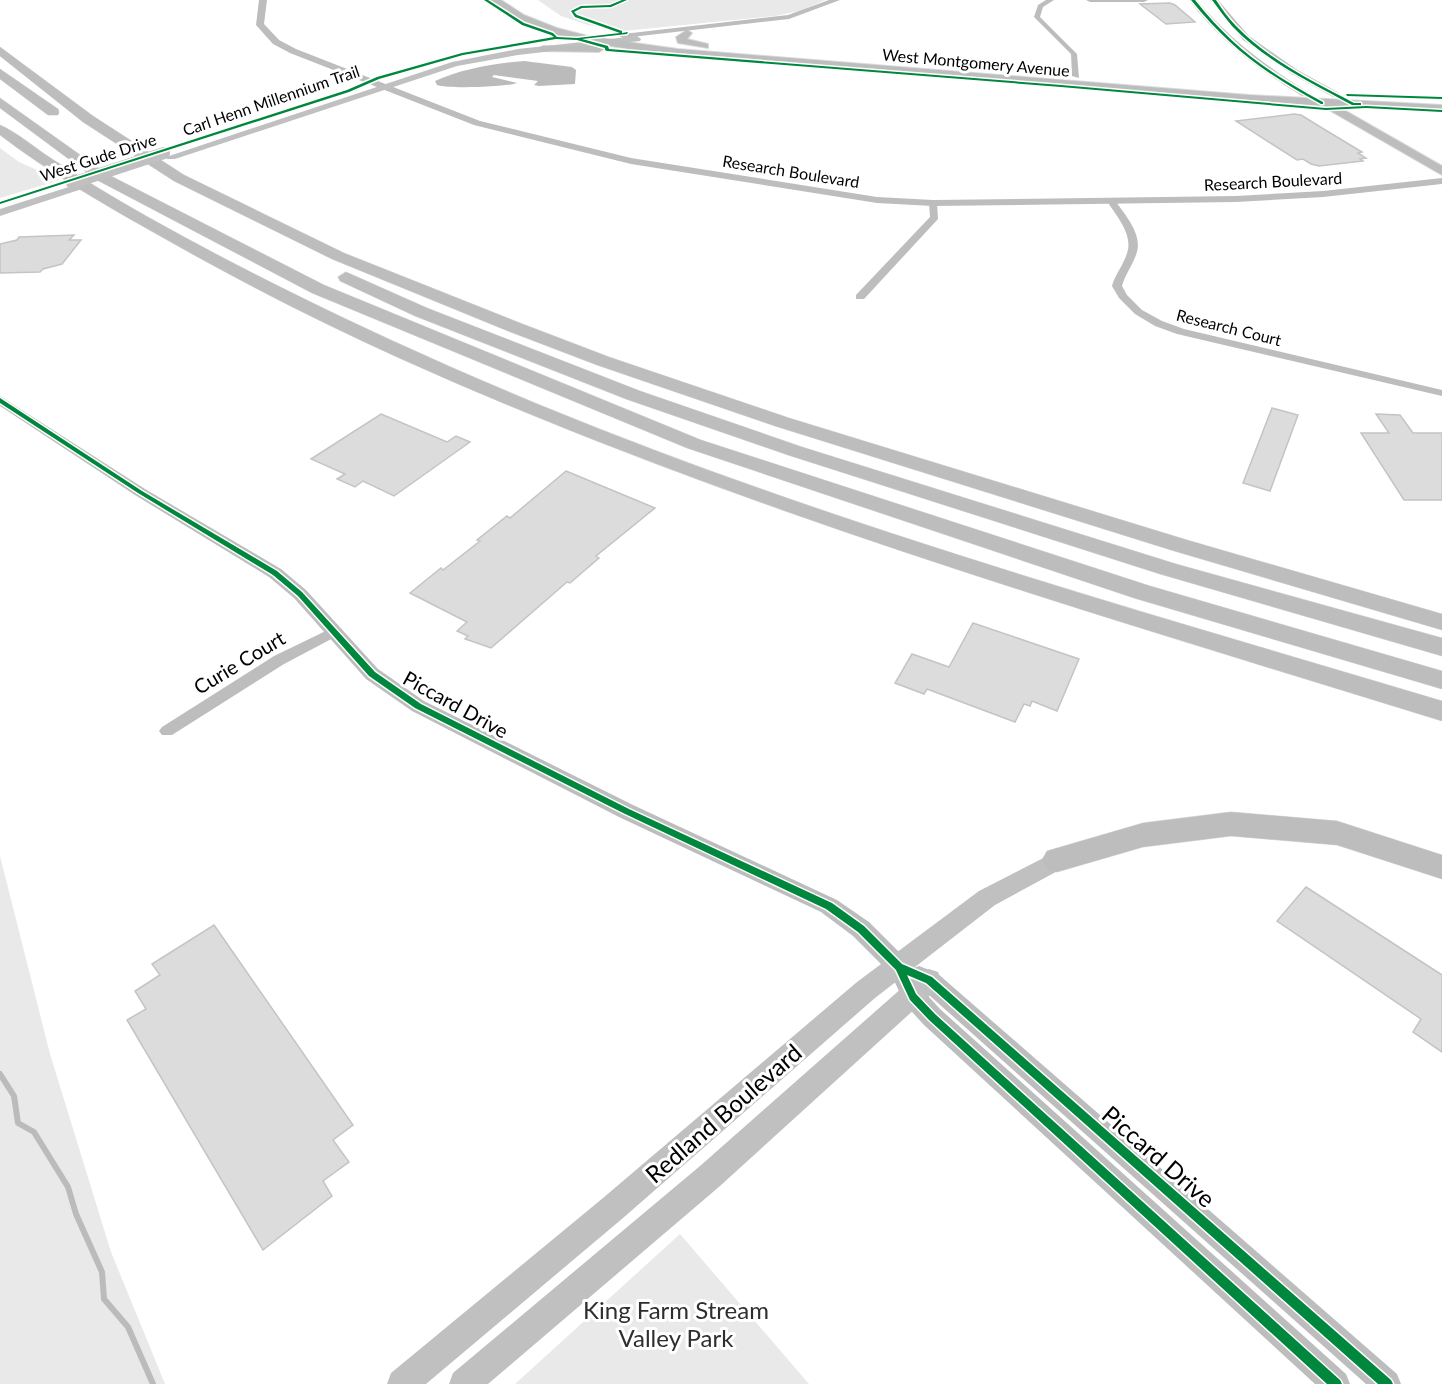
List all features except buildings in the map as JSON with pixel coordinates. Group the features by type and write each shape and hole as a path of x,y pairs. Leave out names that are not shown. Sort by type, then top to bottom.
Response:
{"highway":[{"path":"0,50 88,119 189,183 338,256 514,327 603,361 782,422 1179,545 1442,621"},
{"path":"0,62 53,92"},
{"path":"0,73 125,162 244,228"},
{"path":"0,102 102,177 318,289 694,444 1142,592 1442,681"},
{"path":"0,129 61,172 201,254 285,298 414,359 547,414 819,516 1442,711"},
{"path":"275,244 422,312 633,395 795,451 1168,569 1442,647"},
{"path":"514,327 795,451"},
{"path":"1150,621 1210,647 1442,721"},
{"path":"1057,860 1143,835 1231,824 1337,833 1442,867"}],"main road":[{"name":"West Montgomery Avenue","path":"495,0 502,7 531,21 596,39 682,52 1322,103 1442,108"},
{"path":"1193,0 1216,30 1242,53 1305,93 1442,173"},
{"path":"1214,0 1246,38 1293,70 1377,117 1371,110 1383,105"},
{"path":"531,21 561,36 558,41 546,47"},
{"path":"565,22 623,36"},
{"path":"687,33 681,37 682,41 704,46"},
{"name":"West Gude Drive","path":"0,206 75,185 378,85 473,60 623,36"},
{"name":"West Montgomery Avenue","path":"623,36 724,48 1076,76 1336,95 1442,98"},
{"name":"West Gude Drive","path":"546,47 637,39"},
{"path":"546,47 682,52"},
{"name":"West Gude Drive","path":"0,213 75,185"},
{"name":"Redland Boulevard","path":"402,1384 613,1208 866,990 987,898 1057,860"},
{"name":"Redland Boulevard","path":"464,1384 710,1176 921,988"}],"street":[{"name":"Research Boulevard","path":"263,0 259,16 260,25 276,42 308,58 477,123 631,161 877,200 933,203 1236,199 1442,182"},
{"path":"1051,0 1040,6 1037,17 1074,54 1076,76"},
{"path":"1090,0 1144,0"},
{"path":"637,39 803,17 840,1"},
{"path":"623,36 789,17 840,1"},
{"name":"Research Boulevard","path":"1372,189 1380,183 1442,173"},
{"name":"Research Court","path":"1111,201 1128,228 1133,241 1131,255 1120,272 1117,286 1127,304 1140,314 1166,327 1192,335 1442,393"},
{"path":"860,297 935,217 933,203"},
{"name":"Piccard Drive","path":"0,400 140,492 275,573 300,594 372,674 418,706 627,810 829,906 861,929 921,988 1387,1384"},
{"name":"Curie Court","path":"167,731 279,660 334,632"},
{"name":"Piccard Drive","path":"921,988 932,1017 1336,1384"}],"green space":[{"path":"538,0 826,0 799,11 775,16 623,31 588,25 561,16"},
{"path":"0,148 19,162 60,180 0,198"},
{"path":"0,856 50,1054 111,1252 165,1384 0,1384"},
{"name":"King Farm Stream Valley Park","path":"680,1234 809,1384 515,1384"}],"shaded area":[{"path":"524,61 572,67 576,70 575,84 539,86 534,85 538,81 494,75 492,77 517,83 452,87 437,85 435,81 479,67"}],"waterway":[{"path":"0,1074 14,1096 18,1123 34,1132 68,1187 76,1214 102,1272 104,1299 128,1327 153,1384"}],"cycle path":[{"path":"486,0 523,24 552,34 556,38"},
{"path":"621,32 576,16 572,12 581,7 611,6 625,0"},
{"path":"1193,0 1221,33 1251,59 1284,82 1322,103"},
{"path":"1214,0 1234,26 1263,52 1323,88 1353,104 1360,104"},
{"name":"Carl Henn Millennium Trail","path":"0,203 348,91 378,78 463,54 556,38 577,39 627,33"},
{"path":"577,39 607,47 607,50 1326,109 1366,107 1442,111"},
{"path":"1347,95 1442,98"},
{"path":"0,400 140,492 275,573 300,594 372,674 418,706 626,811 829,906 861,929 899,967 913,997 932,1017 1336,1384"},
{"path":"899,967 929,980 1387,1384"}]}
